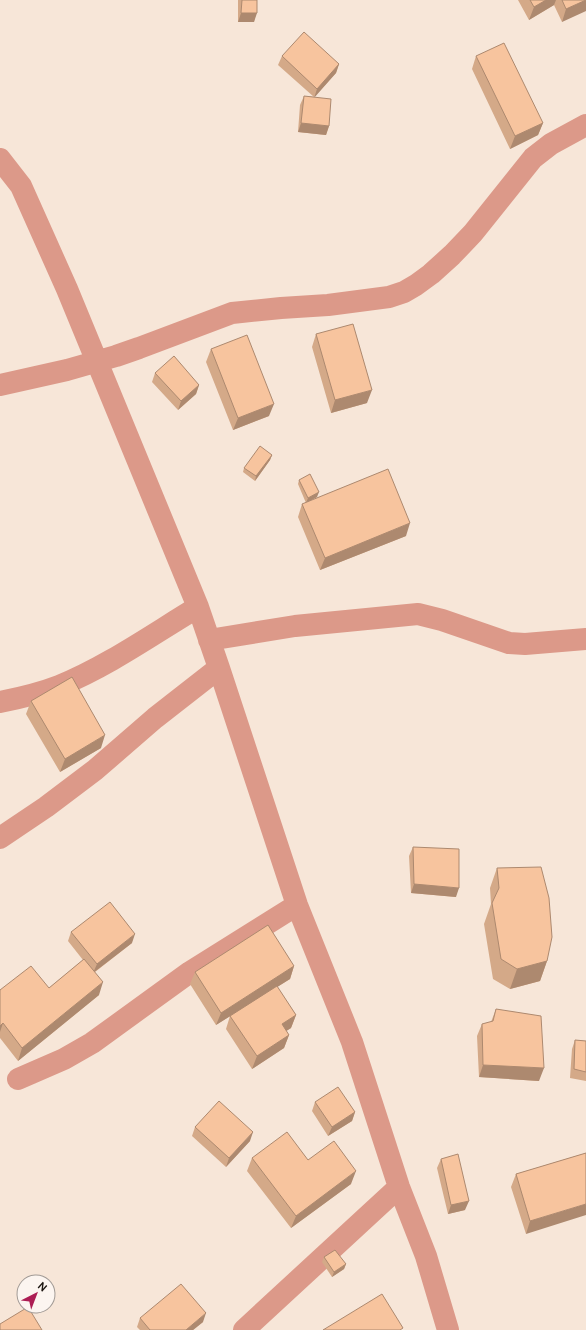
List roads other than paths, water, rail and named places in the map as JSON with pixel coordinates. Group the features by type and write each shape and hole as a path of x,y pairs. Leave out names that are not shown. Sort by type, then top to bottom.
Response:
{"street":[{"path":"0,385 67,370 139,348 232,313 328,305 389,297 404,292 431,274 457,250 473,233 533,158 551,144 586,125"},
{"path":"0,160 21,186 67,289 198,607 220,668 297,905 352,1042 398,1187 426,1256 448,1330"},
{"path":"0,702 58,686 88,673 198,607"},
{"path":"209,640 295,626 418,614 436,618 509,643 525,644 586,639"},
{"path":"0,838 46,807 95,770 154,718 220,668"},
{"path":"18,1079 64,1059 92,1043 190,972 297,905"},
{"path":"244,1330 398,1187"}]}
